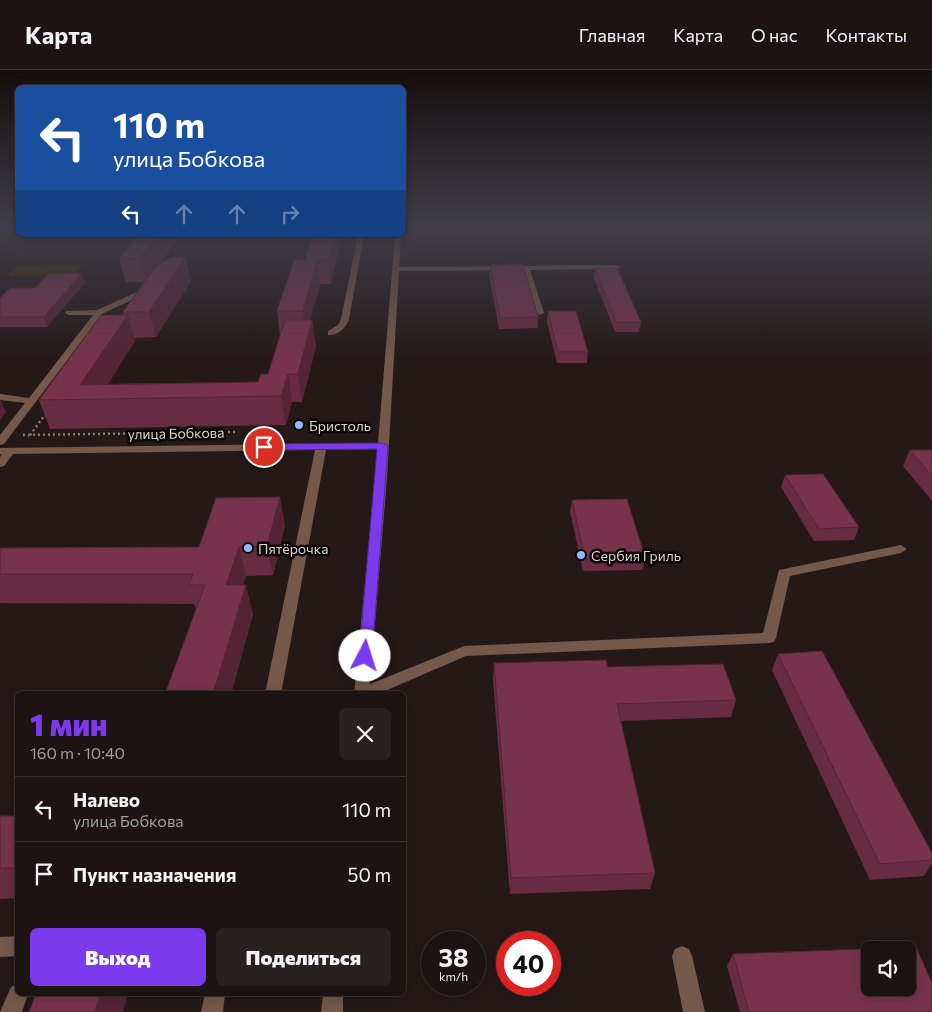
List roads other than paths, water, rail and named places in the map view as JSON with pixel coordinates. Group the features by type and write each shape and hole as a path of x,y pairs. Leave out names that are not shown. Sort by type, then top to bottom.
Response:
{"street":[{"path":"331,333 342,326 345,320 354,272"},
{"path":"362,691 396,272"},
{"path":"527,272 540,313"},
{"path":"3,438 99,312 111,305 158,286"},
{"path":"69,313 99,312"},
{"path":"0,397 30,401"},
{"name":"улица Бобкова","path":"10,451 383,446"},
{"path":"274,691 321,447"},
{"path":"0,464 10,451"},
{"path":"369,691 464,651 769,638 784,573 901,549"},
{"path":"0,947 15,946"},
{"path":"682,956 694,1012"},
{"path":"11,1012 17,996"},
{"path":"212,1012 215,996"},
{"path":"332,1012 333,996"}],"place":[{"name":"Бристоль","path":"299,425"},
{"name":"Пятёрочка","path":"248,548"},
{"name":"Сербия Гриль","path":"581,555"}]}
